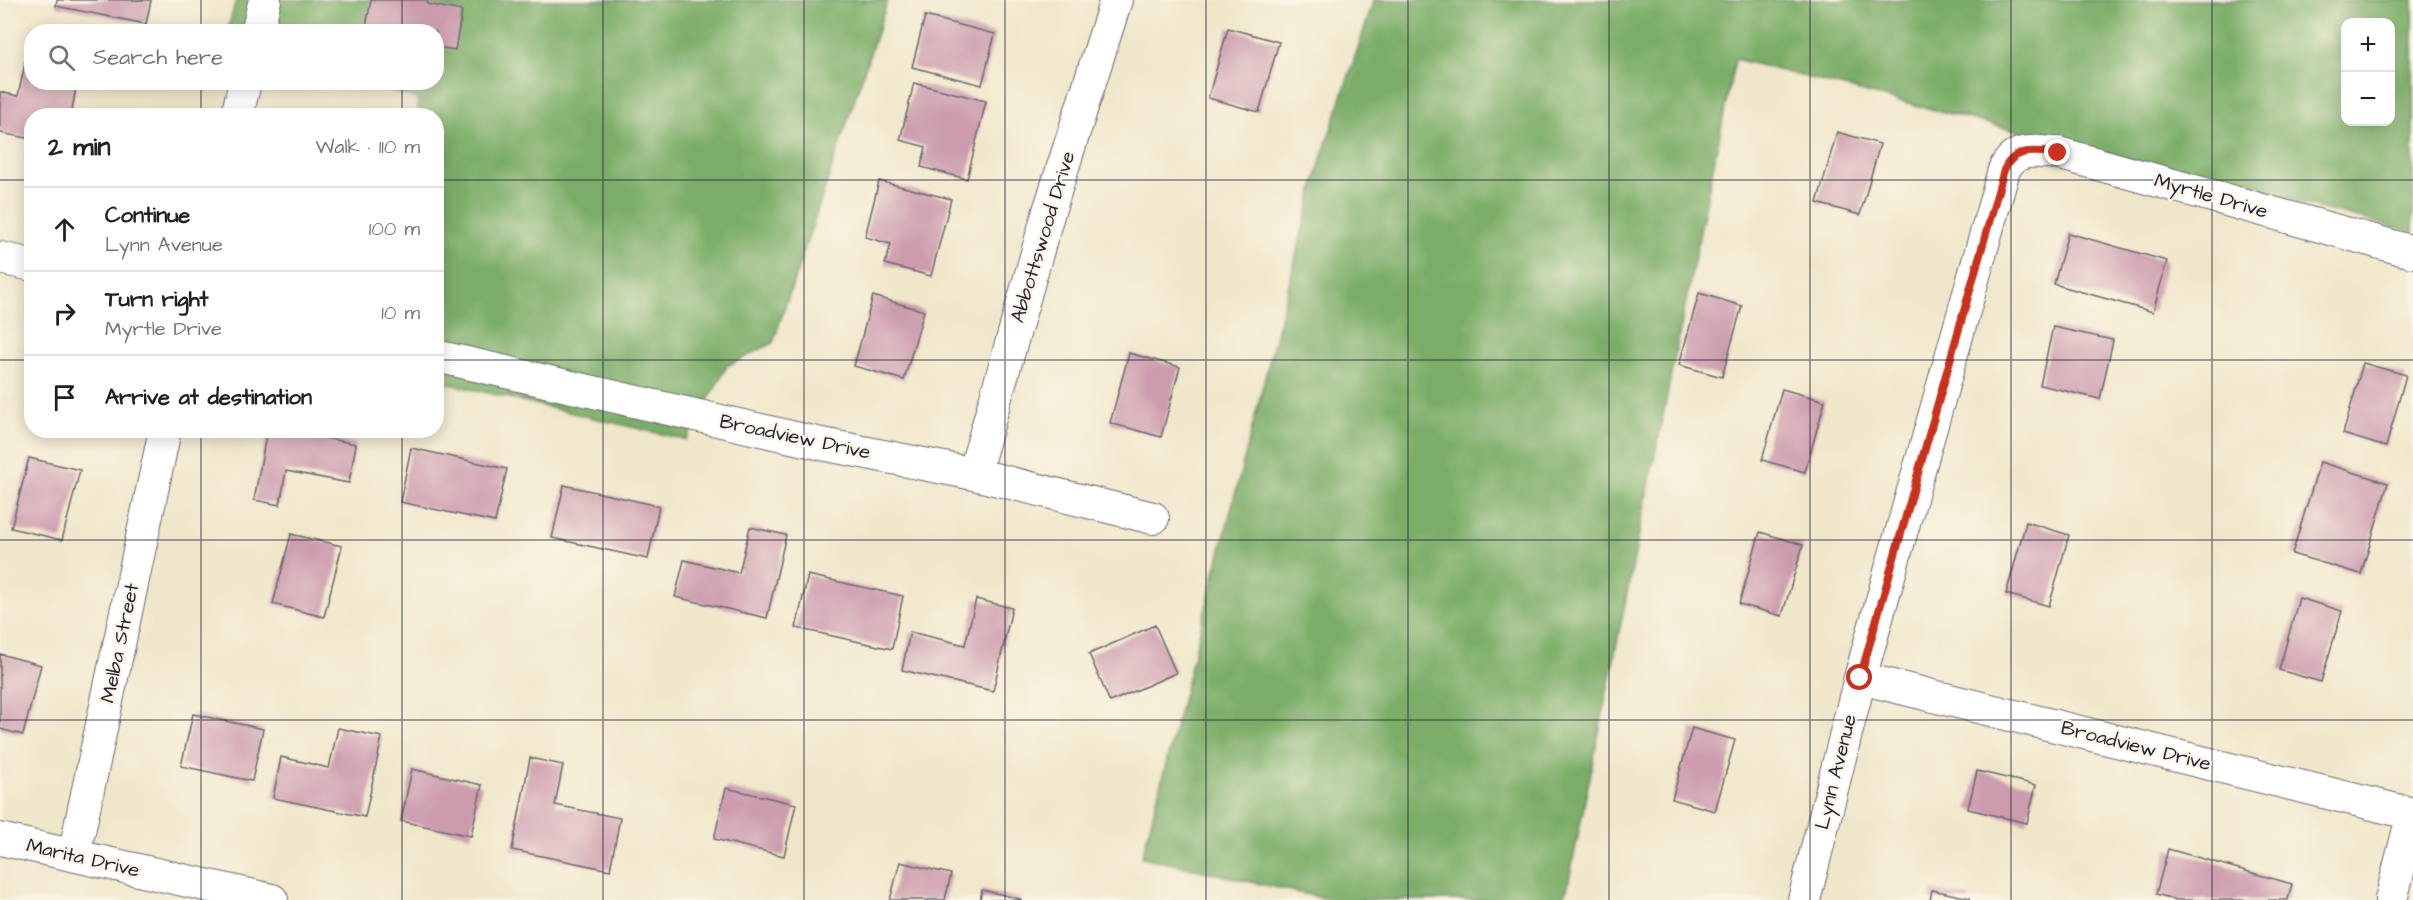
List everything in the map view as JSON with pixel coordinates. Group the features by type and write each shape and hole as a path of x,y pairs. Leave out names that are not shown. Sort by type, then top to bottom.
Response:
{"street":[{"path":"259,24 265,0"},
{"name":"Abbottswood Drive","path":"974,474 1049,211 1116,0"},
{"path":"239,108 243,90"},
{"name":"Myrtle Drive","path":"2008,160 2017,154 2028,152 2058,153 2413,252"},
{"name":"Lynn Avenue","path":"1804,900 1860,678 2008,160"},
{"path":"0,258 24,263"},
{"name":"Broadview Drive","path":"444,358 822,444 974,474 1153,518"},
{"name":"Melba Street","path":"74,855 163,438"},
{"name":"Broadview Drive","path":"1860,678 2413,814"},
{"path":"2391,900 2413,814"},
{"name":"Marita Drive","path":"0,839 272,900"}],"green space":[{"path":"236,0 888,0 773,343 727,366 686,440 444,383 444,108 418,108 417,98 388,90 444,90 444,24 229,24"},
{"path":"1374,0 2413,0 2413,232 1735,59 1567,890 1561,900 1331,900 1142,857 1321,159"}],"building":[{"path":"57,0 151,0 146,24 56,6"},
{"path":"371,0 428,0 427,4 462,11 455,50 444,48 444,24 366,24"},
{"path":"925,16 995,34 982,85 912,67"},
{"path":"1228,28 1279,42 1259,112 1208,98"},
{"path":"24,68 24,90 76,90 72,108 24,108 24,138 0,133 0,92 18,96"},
{"path":"914,83 986,101 967,179 921,167 926,147 900,140"},
{"path":"1837,132 1880,144 1860,215 1817,203"},
{"path":"879,181 951,199 931,276 885,264 891,244 865,237"},
{"path":"2068,233 2167,261 2153,312 2054,284"},
{"path":"1699,293 1742,306 1722,377 1679,365"},
{"path":"873,296 924,311 904,380 854,366"},
{"path":"2053,327 2113,340 2100,399 2040,385"},
{"path":"1129,353 1180,367 1161,437 1110,423"},
{"path":"2363,363 2406,375 2386,447 2343,434"},
{"path":"1782,389 1825,401 1805,472 1762,460"},
{"path":"266,438 326,438 356,444 349,483 286,471 280,505 254,500"},
{"path":"411,448 507,469 495,522 400,502"},
{"path":"29,458 80,470 62,540 11,528"},
{"path":"2320,462 2388,483 2361,574 2292,554"},
{"path":"564,485 659,506 648,559 552,538"},
{"path":"2026,522 2069,535 2049,606 2006,594"},
{"path":"750,527 786,535 767,618 675,597 684,560 739,573"},
{"path":"1760,532 1803,545 1782,616 1739,604"},
{"path":"291,534 342,546 324,617 273,604"},
{"path":"808,575 903,596 892,649 796,628"},
{"path":"2299,598 2342,611 2321,682 2279,670"},
{"path":"976,599 1012,608 993,691 902,670 910,632 965,645"},
{"path":"1155,625 1176,673 1110,702 1089,654"},
{"path":"0,654 41,665 23,735 0,729"},
{"path":"193,714 263,729 252,781 181,766"},
{"path":"338,728 382,737 365,817 273,798 281,757 329,768"},
{"path":"1692,728 1735,740 1715,811 1672,799"},
{"path":"530,758 563,765 555,805 620,818 610,870 512,850"},
{"path":"412,769 482,785 471,836 401,821"},
{"path":"1977,771 2036,785 2027,823 1968,809"},
{"path":"726,788 796,804 784,856 714,839"},
{"path":"2168,849 2292,884 2288,900 2176,900 2156,894"},
{"path":"900,862 951,874 945,900 890,900"},
{"path":"982,890 1021,899 1021,900 980,900"},
{"path":"1932,890 1970,898 1970,900 1930,900"}],"route":[{"path":"1860,678 2004,170 2008,160 2017,154 2058,153"}]}
